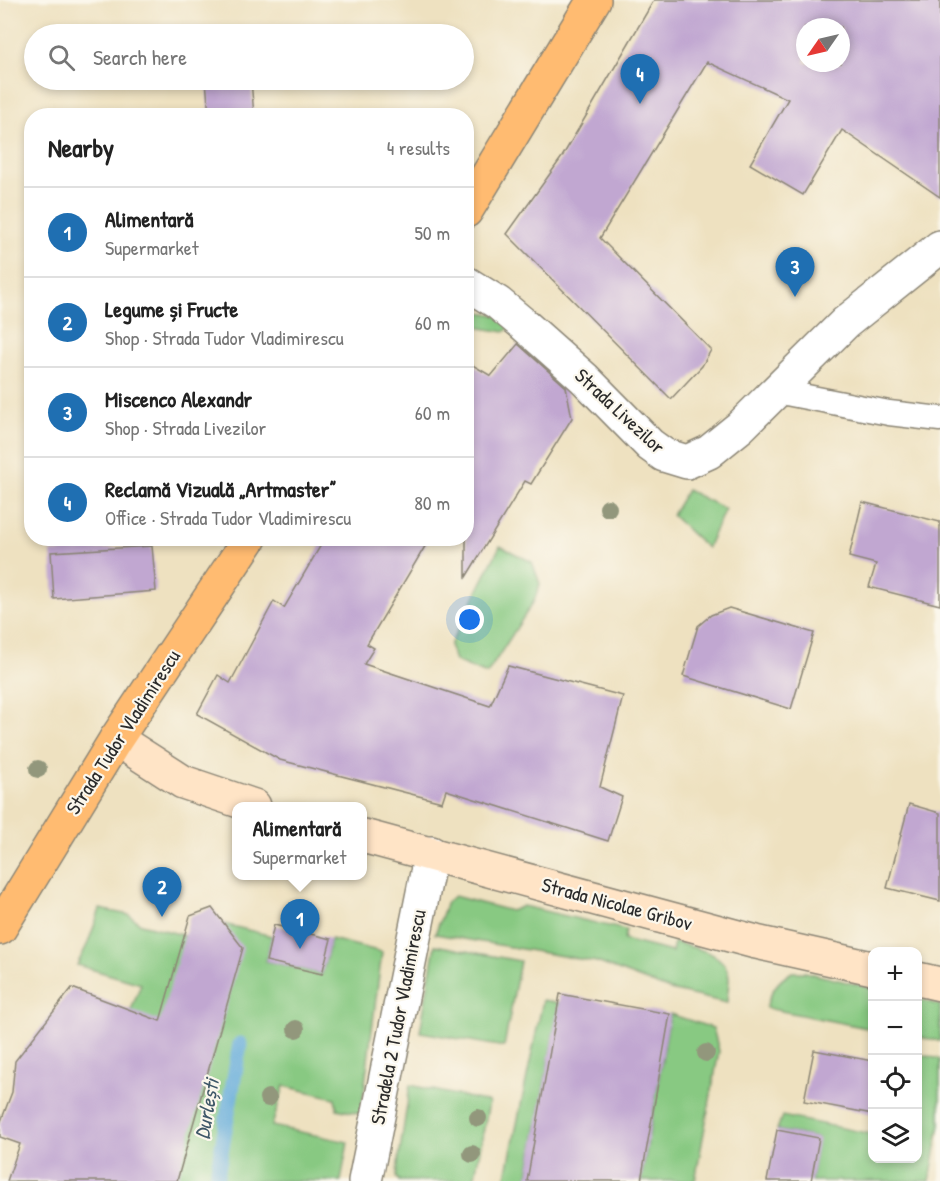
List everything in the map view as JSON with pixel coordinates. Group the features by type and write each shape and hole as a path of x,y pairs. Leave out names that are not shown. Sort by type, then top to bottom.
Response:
{"main road":[{"path":"474,198 594,0"},
{"name":"Strada Tudor Vladimirescu","path":"0,928 116,739 245,546"}],"street":[{"name":"Strada Livezilor","path":"474,288 498,303 584,378 650,445 664,456 687,462 710,452 740,428 845,323 940,247"},
{"path":"116,739 183,782 240,802"},
{"name":"Strada Nicolae Gribov","path":"367,837 756,942 868,967"},
{"name":"Stradela 2 Tudor Vladimirescu","path":"365,1181 431,853"},
{"path":"922,980 940,984"}],"lane":[{"path":"776,391 889,413 940,419"}],"green space":[{"path":"474,311 496,315 513,325 504,332 481,328 474,324"},
{"path":"687,490 725,509 707,548 672,515"},
{"path":"500,546 532,562 540,584 534,601 487,674 455,661 450,645"},
{"path":"454,896 511,911 523,906 626,930 624,940 672,952 674,942 700,949 716,957 727,970 729,979 727,1003 670,990 597,962 435,934 447,902"},
{"path":"100,909 129,915 141,924 179,934 191,940 224,924 272,936 266,961 322,974 331,939 382,952 361,1114 337,1109 335,1098 284,1086 272,1126 348,1142 341,1181 66,1181 141,984 77,965 88,943"},
{"path":"435,945 520,961 504,1047 420,1032"},
{"path":"792,972 805,972 868,987 868,1028 766,1008 775,987"},
{"path":"543,1000 559,1003 527,1181 505,1181"},
{"path":"922,1000 940,1005 940,1041 922,1038"},
{"path":"670,1014 713,1028 719,1051 695,1181 641,1181"},
{"path":"922,1055 940,1059 940,1123 930,1181 811,1181 818,1138 777,1130 782,1116 868,1133 868,1163 922,1163"},
{"path":"410,1085 489,1102 474,1181 399,1181 396,1177"}],"building":[{"path":"654,0 940,0 940,197 842,130 803,195 750,164 788,99 707,62 600,238 711,350 702,366 671,399 507,234 562,157"},
{"path":"207,90 252,90 253,108 208,108"},
{"path":"518,344 566,387 572,418 531,484 525,481 466,577 466,546 474,546 474,366 491,376"},
{"path":"862,502 940,522 940,605 869,587 876,564 849,557"},
{"path":"152,546 156,591 54,599 51,552"},
{"path":"320,546 425,546 367,644 374,648 364,664 490,706 508,666 623,696 600,787 622,797 608,841 446,790 442,802 280,760 197,714 218,675 230,683 274,601 284,608"},
{"path":"729,608 814,633 791,709 683,676 698,626 711,615"},
{"path":"909,804 940,813 940,901 887,888"},
{"path":"212,908 243,948 177,1181 7,1181 20,1144 0,1137 0,1124 12,1092 15,1061 72,988 160,1021 190,916"},
{"path":"274,925 331,939 322,974 266,961"},
{"path":"560,994 670,1014 641,1181 527,1181"},
{"path":"814,1050 868,1060 868,1113 804,1101"},
{"path":"777,1130 819,1138 811,1181 767,1181"}],"waterway":[{"name":"Durlești","path":"216,1181 240,1044"}],"place":[{"name":"Reclamă Vizuală „Artmaster”","path":"640,104"},
{"name":"Miscenco Alexandr","path":"795,297"},
{"name":"Legume și Fructe","path":"162,917"},
{"name":"Alimentară","path":"300,949"}]}
